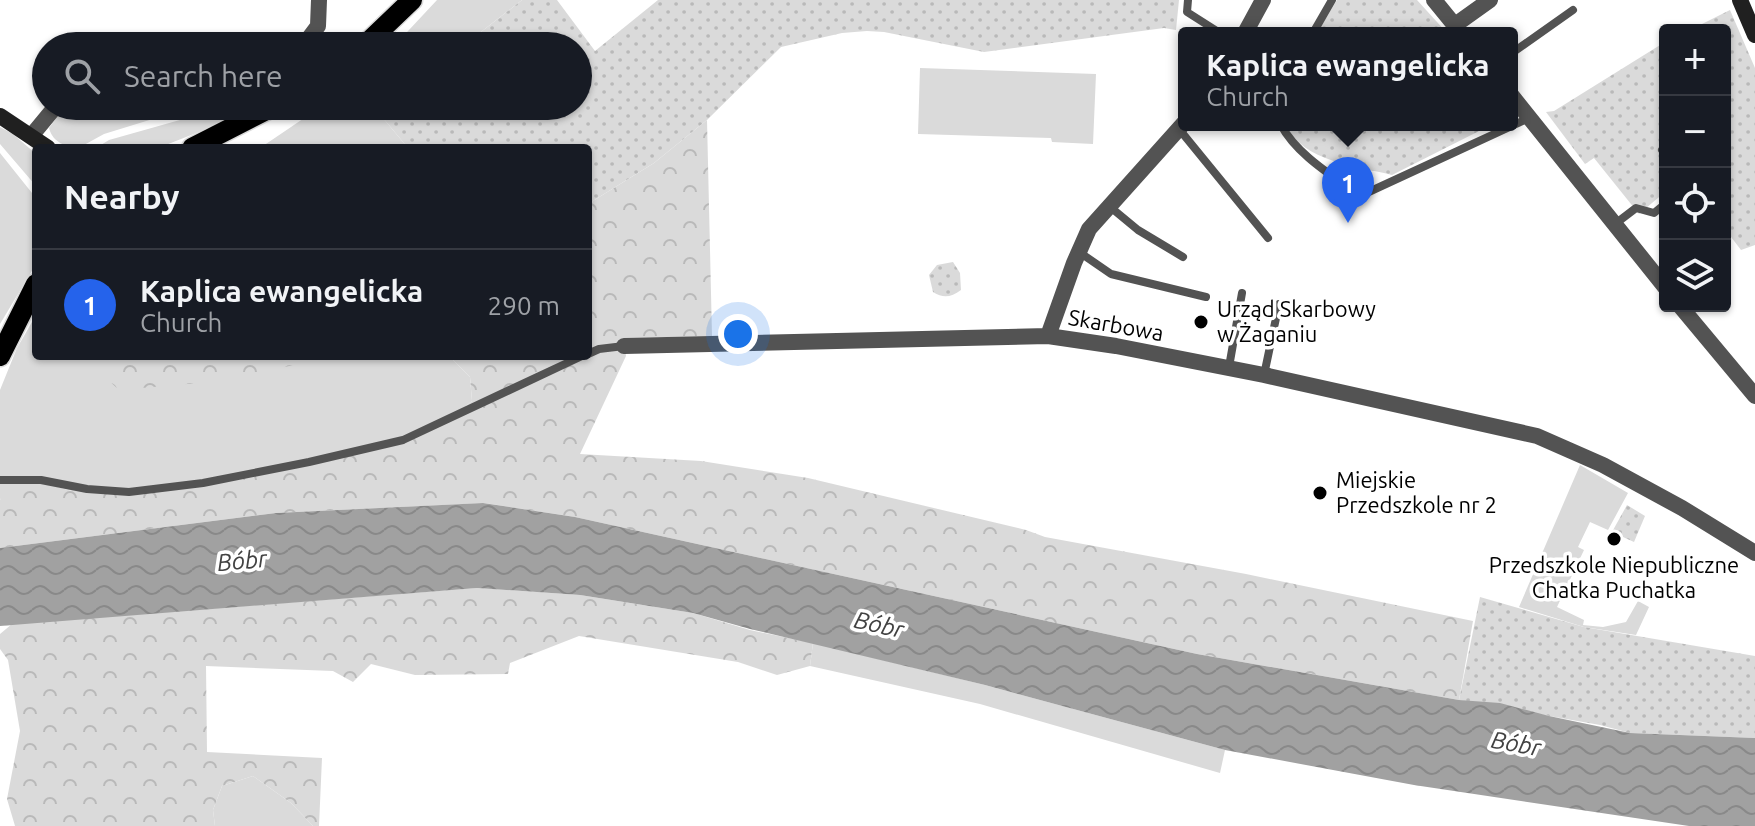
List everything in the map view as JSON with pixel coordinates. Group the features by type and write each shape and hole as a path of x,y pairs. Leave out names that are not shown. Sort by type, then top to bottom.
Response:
{"main road":[{"path":"379,32 412,0"},
{"path":"1740,0 1755,35"},
{"path":"0,116 43,144"},
{"path":"200,144 247,120"},
{"path":"0,356 32,292"}],"street":[{"path":"314,32 318,26 319,0"},
{"path":"1248,27 1263,0"},
{"path":"1434,0 1456,27"},
{"path":"1460,27 1490,0"},
{"path":"1518,103 1659,279"},
{"path":"32,135 44,120"},
{"path":"1048,336 1089,229 1178,129"},
{"path":"1685,312 1755,396"},
{"name":"Skarbowa","path":"624,346 1048,336 1116,346 1264,375 1537,436 1671,502 1755,553"}],"lane":[{"path":"1188,0 1187,12 1211,27"},
{"path":"1316,27 1332,0"},
{"path":"1518,49 1573,10"},
{"path":"1518,122 1529,117"},
{"path":"1185,131 1268,238"},
{"path":"1285,131 1321,167 1360,196 1499,131"},
{"path":"1109,206 1138,230 1183,257"},
{"path":"1615,224 1636,208 1654,213 1659,209"},
{"path":"1079,252 1111,274 1206,297"},
{"path":"1229,368 1242,293"},
{"path":"1264,375 1279,304"},
{"path":"592,352 624,346"},
{"path":"0,480 41,480 87,489 129,492 203,483 309,462 403,440 573,360"}],"green space":[{"path":"437,0 522,0 481,32 407,32"},
{"path":"522,0 557,0 581,32 481,32"},
{"path":"658,0 1179,0 1176,30 1164,28 984,52 867,31 842,33 781,47 707,120 654,163 592,202 592,144 405,144 385,120 592,120 592,47 595,51"},
{"path":"1337,0 1417,0 1442,27 1321,27"},
{"path":"1730,10 1755,68 1755,245 1741,250 1731,237 1731,24 1702,24"},
{"path":"1659,46 1659,197 1639,214 1594,158 1585,164 1546,112 1554,111"},
{"path":"920,68 1096,74 1093,144 1052,142 1051,138 918,134"},
{"path":"55,120 150,120 104,134 86,144 62,144 54,138 49,128"},
{"path":"180,120 229,120 168,144 102,144"},
{"path":"301,120 385,120 405,144 266,144"},
{"path":"707,120 712,336 623,338 626,356 580,454 701,461 808,478 1045,537 1246,574 1473,621 1459,700 1197,654 575,517 484,503 276,513 0,548 0,500 4,488 44,483 72,491 172,488 397,445 451,418 472,401 470,377 453,360 592,360 592,202 654,163"},
{"path":"0,127 32,151 32,181 0,144"},
{"path":"1290,131 1479,131 1392,175 1318,155"},
{"path":"0,153 32,193 32,271 0,324"},
{"path":"953,262 960,273 961,290 947,296 933,292 929,275 937,265"},
{"path":"32,322 32,360 110,360 107,364 218,360 453,360 470,377 472,401 451,418 420,435 172,488 72,491 44,483 0,499 0,390 17,348"},
{"path":"110,360 313,360 233,380 119,390 106,378 106,364"},
{"path":"1580,465 1628,493 1608,530 1590,522 1578,547 1584,550 1557,607 1584,620 1583,625 1603,627 1626,622 1638,601 1649,607 1636,635 1584,627 1519,607"},
{"path":"1627,505 1645,516 1634,542 1612,532"},
{"path":"477,588 580,595 693,613 750,630 813,643 810,666 777,675 738,662 579,636 510,663 508,674 415,675 371,664 353,682 333,671 206,666 207,752 322,758 319,826 313,826 291,803 253,776 222,786 213,810 215,826 15,826 7,799 20,731 8,660 0,649 0,634 12,624"},
{"path":"1480,597 1584,627 1755,656 1755,738 1630,733 1459,700"},
{"path":"813,643 985,685 1225,750 1220,773 980,704 810,666"},
{"path":"253,776 291,803 313,826 215,826 213,810 222,786"}],"water":[{"name":"Bóbr","path":"483,503 575,517 1197,654 1459,700 1500,703 1630,733 1755,738 1755,826 1689,826 1414,785 1225,750 985,685 693,613 580,595 477,588 0,626 0,548 276,513"}],"place":[{"name":"Kaplica ewangelicka","path":"1348,223"},
{"name":"Urząd Skarbowy w Żaganiu","path":"1201,322"},
{"name":"Miejskie Przedszkole nr 2","path":"1320,493"},
{"name":"Przedszkole Niepubliczne Chatka Puchatka","path":"1614,539"}]}
